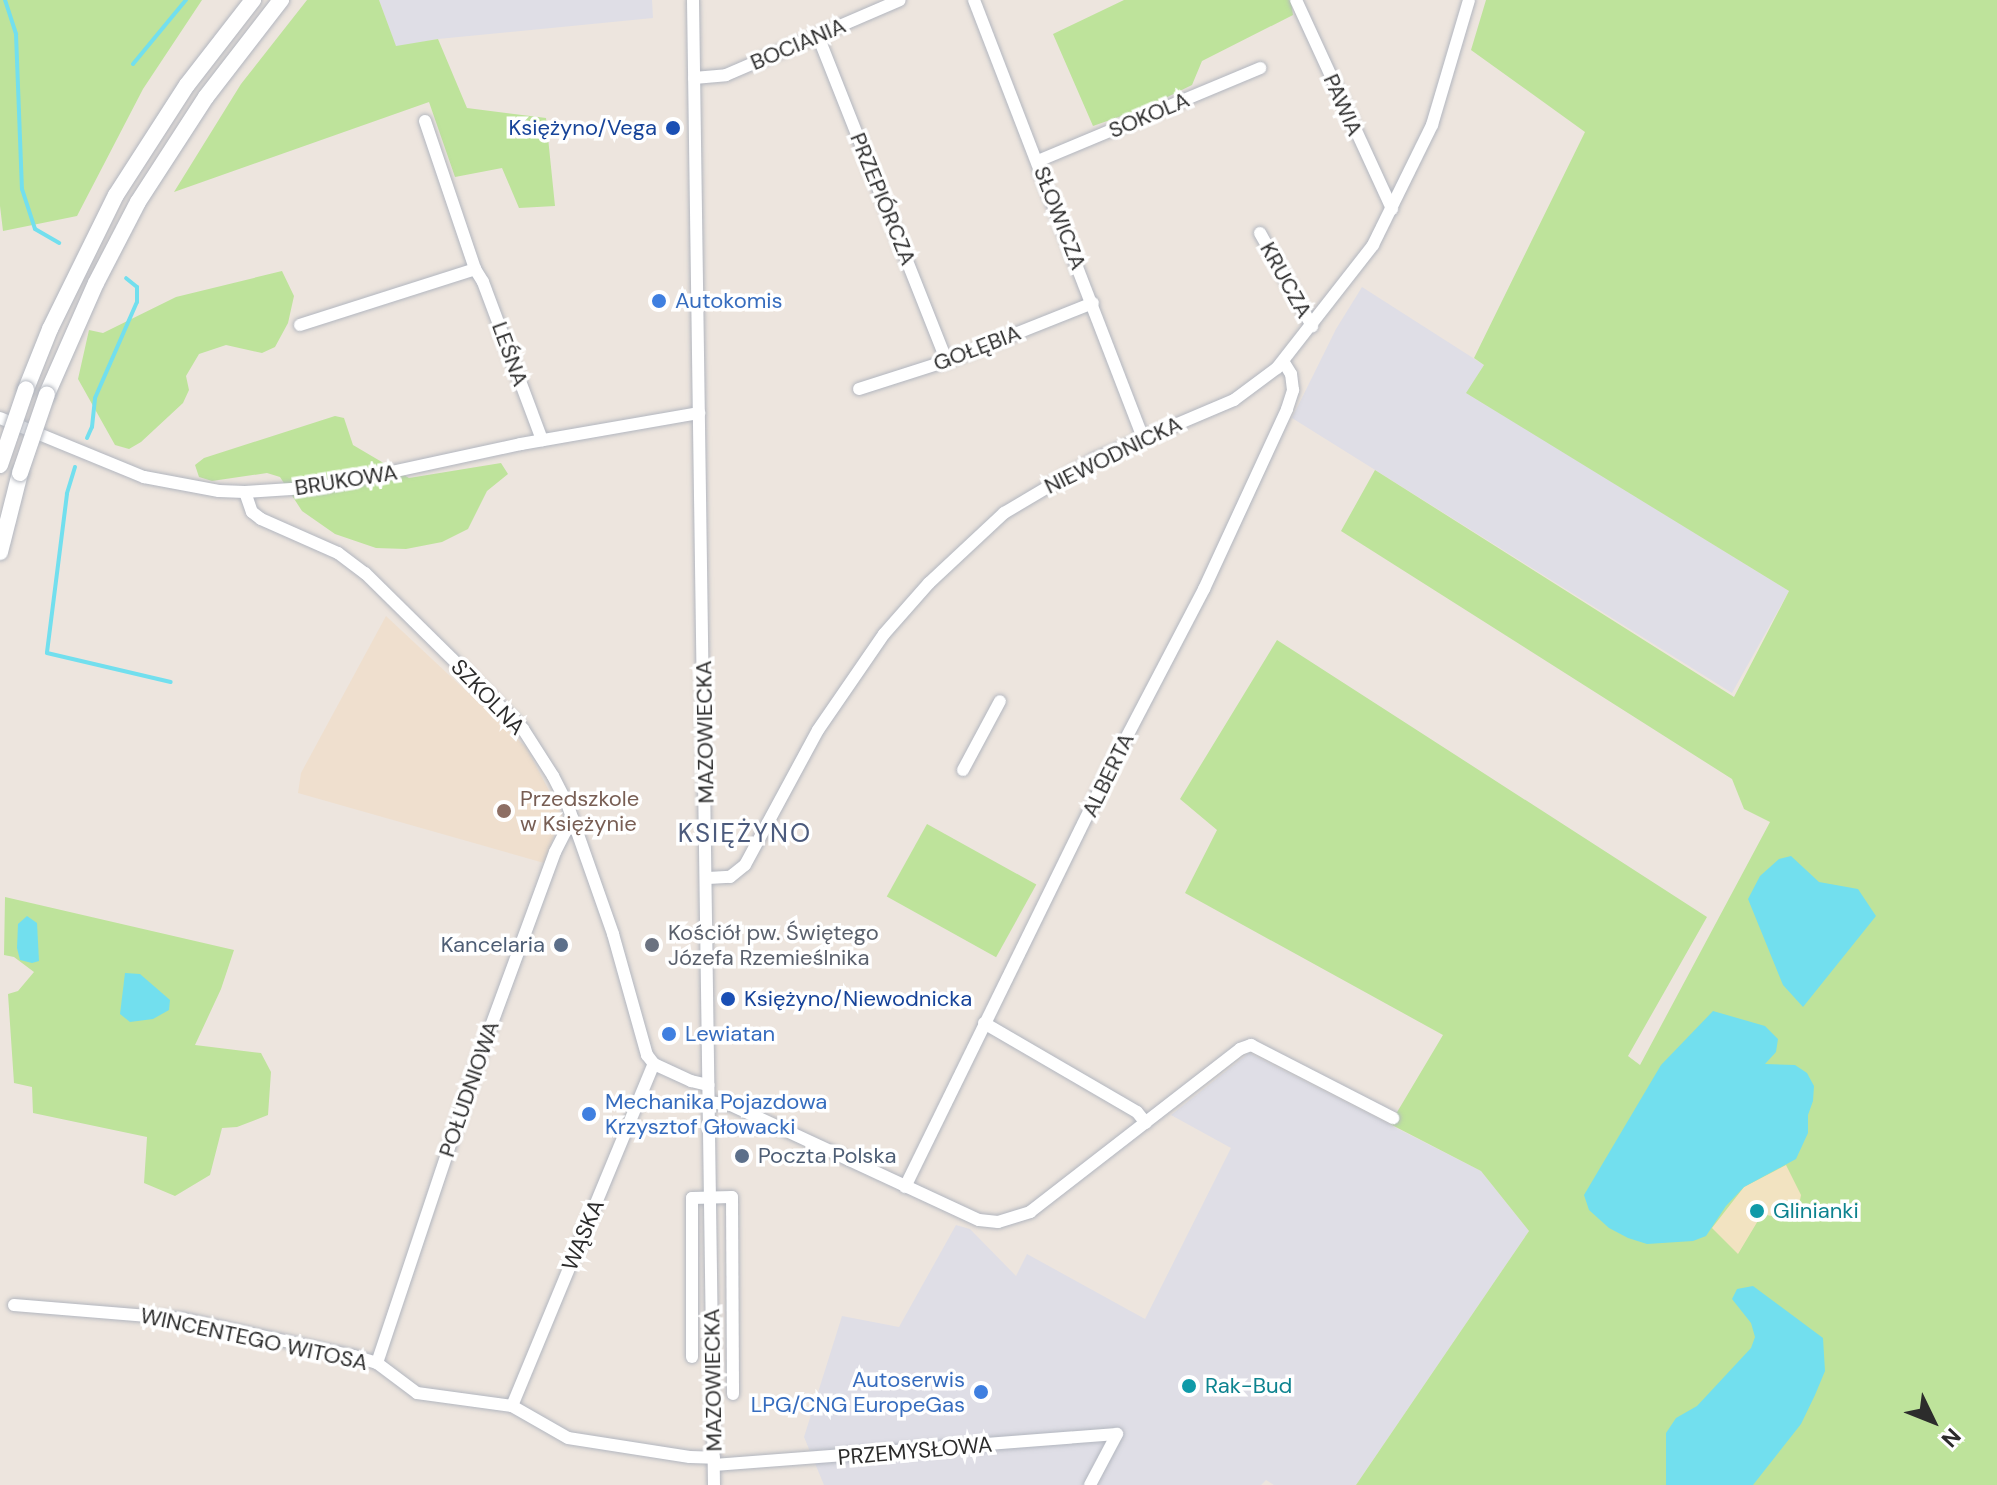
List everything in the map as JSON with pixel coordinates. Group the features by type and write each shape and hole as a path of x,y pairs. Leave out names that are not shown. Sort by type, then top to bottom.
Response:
{"main road":[{"path":"0,465 26,389 68,292 116,195 187,85 253,0"},
{"path":"0,552 20,473 47,394 96,283 138,202 206,97 281,0"}],"street":[{"name":"MAZOWIECKA","path":"693,0 708,878 714,1485"},
{"name":"BOCIANIA","path":"694,78 726,75 900,0"},
{"name":"SŁOWICZA","path":"974,0 1143,437"},
{"name":"PAWIA","path":"1296,0 1392,209"},
{"name":"NIEWODNICKA","path":"708,878 730,877 745,865 833,707 898,615 1004,513 1095,459 1234,400 1256,386 1283,361 1373,245 1392,209 1432,125 1469,0"},
{"name":"PRZEPIÓRCZA","path":"818,36 947,361"},
{"name":"SOKOLA","path":"1038,161 1260,68"},
{"name":"LEŚNA","path":"425,121 475,269 483,282 542,440"},
{"name":"KRUCZA","path":"1260,233 1312,326"},
{"path":"300,325 475,269"},
{"name":"GOŁĘBIA","path":"859,389 947,361 1093,303"},
{"name":"ALBERTA","path":"905,1187 984,1023 1204,589 1287,409 1293,390 1291,374 1283,361"},
{"name":"BRUKOWA","path":"0,418 144,477 219,491 245,492 322,487 542,440 699,413"},
{"name":"SZKOLNA","path":"245,492 252,512 261,519 338,553 365,573 523,729 553,776 572,818 613,934 642,1043 654,1064"},
{"path":"963,770 1000,701"},
{"name":"POŁUDNIOWA","path":"377,1363 477,1064 555,852 572,818"},
{"path":"984,1023 1137,1112 1146,1123"},
{"path":"709,1102 731,1105 979,1220 1016,1219 1240,1049 1251,1045 1393,1118"},
{"path":"654,1064 709,1085"},
{"name":"WĄSKA","path":"512,1406 654,1064"},
{"path":"692,1357 692,1198 711,1195 732,1197 733,1394"},
{"name":"WINCENTEGO WITOSA","path":"14,1305 184,1319 377,1363 417,1393 512,1406 568,1438 714,1461"},
{"name":"PRZEMYSŁOWA","path":"714,1461 800,1461 1117,1434 1090,1485"}],"shaded area":[{"path":"379,0 652,0 653,18 438,39 396,47"},
{"path":"1362,287 1484,365 1467,393 1789,591 1732,693 1292,418 1336,329"},
{"path":"386,616 526,747 562,815 544,863 298,793 301,773"},
{"path":"1249,1053 1481,1171 1529,1231 1356,1485 1274,1485 1266,1480 1261,1485 824,1485 804,1437 842,1316 899,1327 956,1225 970,1229 1016,1276 1027,1254 1145,1319 1231,1148 1171,1115"}],"green space":[{"path":"0,0 202,0 143,89 77,216 3,231 0,206"},
{"path":"307,0 379,0 396,46 438,39 467,108 546,118 555,206 519,208 502,168 455,177 429,102 174,192 241,84"},
{"path":"1124,0 1291,0 1293,15 1202,61 1192,85 1147,107 1093,126 1053,34"},
{"path":"1486,0 1997,0 1997,1485 1356,1485 1529,1231 1481,1171 1390,1124 1443,1035 1185,893 1217,830 1180,799 1277,640 1707,917 1628,1056 1640,1065 1770,822 1744,809 1732,779 1341,531 1375,470 1734,697 1789,591 1466,393 1484,365 1474,358 1585,132 1471,50"},
{"path":"282,271 294,296 288,323 275,347 262,353 226,345 199,354 186,376 189,390 183,403 141,442 129,449 115,445 78,379 89,330 103,333 176,297"},
{"path":"335,416 344,418 353,445 409,478 501,463 508,474 487,491 468,529 442,542 406,549 376,548 335,534 302,511 280,477 267,473 212,481 199,477 195,465 204,458"},
{"path":"927,824 1036,885 996,957 887,897"},
{"path":"5,897 234,950 221,989 195,1045 261,1053 271,1072 268,1115 237,1127 222,1128 210,1175 175,1196 144,1183 147,1137 33,1113 32,1087 14,1083 8,994 18,991 34,972 14,957 4,955"}],"sand":[{"path":"1786,1165 1801,1195 1796,1221 1762,1214 1738,1254 1712,1228 1744,1187"}],"water":[{"path":"1791,856 1819,882 1858,889 1876,916 1803,1007 1783,985 1748,899 1760,876 1779,859"},
{"path":"27,916 37,923 39,961 32,963 20,960 17,948 18,924"},
{"path":"125,973 140,974 170,1000 169,1010 153,1019 130,1022 120,1014"},
{"path":"1713,1011 1765,1026 1778,1039 1776,1052 1765,1064 1795,1065 1807,1073 1814,1086 1808,1133 1796,1159 1744,1187 1726,1206 1706,1236 1693,1241 1647,1244 1628,1238 1609,1228 1589,1210 1584,1195 1661,1065"},
{"path":"1753,1286 1823,1338 1825,1371 1815,1395 1801,1424 1753,1485 1666,1485 1666,1433 1676,1418 1697,1406 1751,1348 1755,1337 1751,1323 1732,1299 1737,1289"}],"waterway":[{"path":"5,0 16,34 22,189 35,229 59,243"},
{"path":"133,64 186,0"},
{"path":"87,438 92,427 95,398 137,302 137,287 126,278"},
{"path":"75,467 67,494 47,653 171,682"}],"place":[{"name":"Księżyno/Vega","path":"673,128"},
{"name":"Autokomis","path":"659,301"},
{"name":"Przedszkole w Księżynie","path":"504,811"},
{"name":"Kancelaria","path":"561,945"},
{"name":"Kościół pw. Świętego Józefa Rzemieślnika","path":"652,945"},
{"name":"Księżyno/Niewodnicka","path":"728,999"},
{"name":"Lewiatan","path":"669,1034"},
{"name":"Mechanika Pojazdowa Krzysztof Głowacki","path":"589,1114"},
{"name":"Poczta Polska","path":"742,1156"},
{"name":"Glinianki","path":"1757,1211"},
{"name":"Rak-Bud","path":"1189,1386"},
{"name":"Autoserwis LPG/CNG EuropeGas","path":"981,1392"}],"district":[{"name":"KSIĘŻYNO","path":"745,834"}]}
